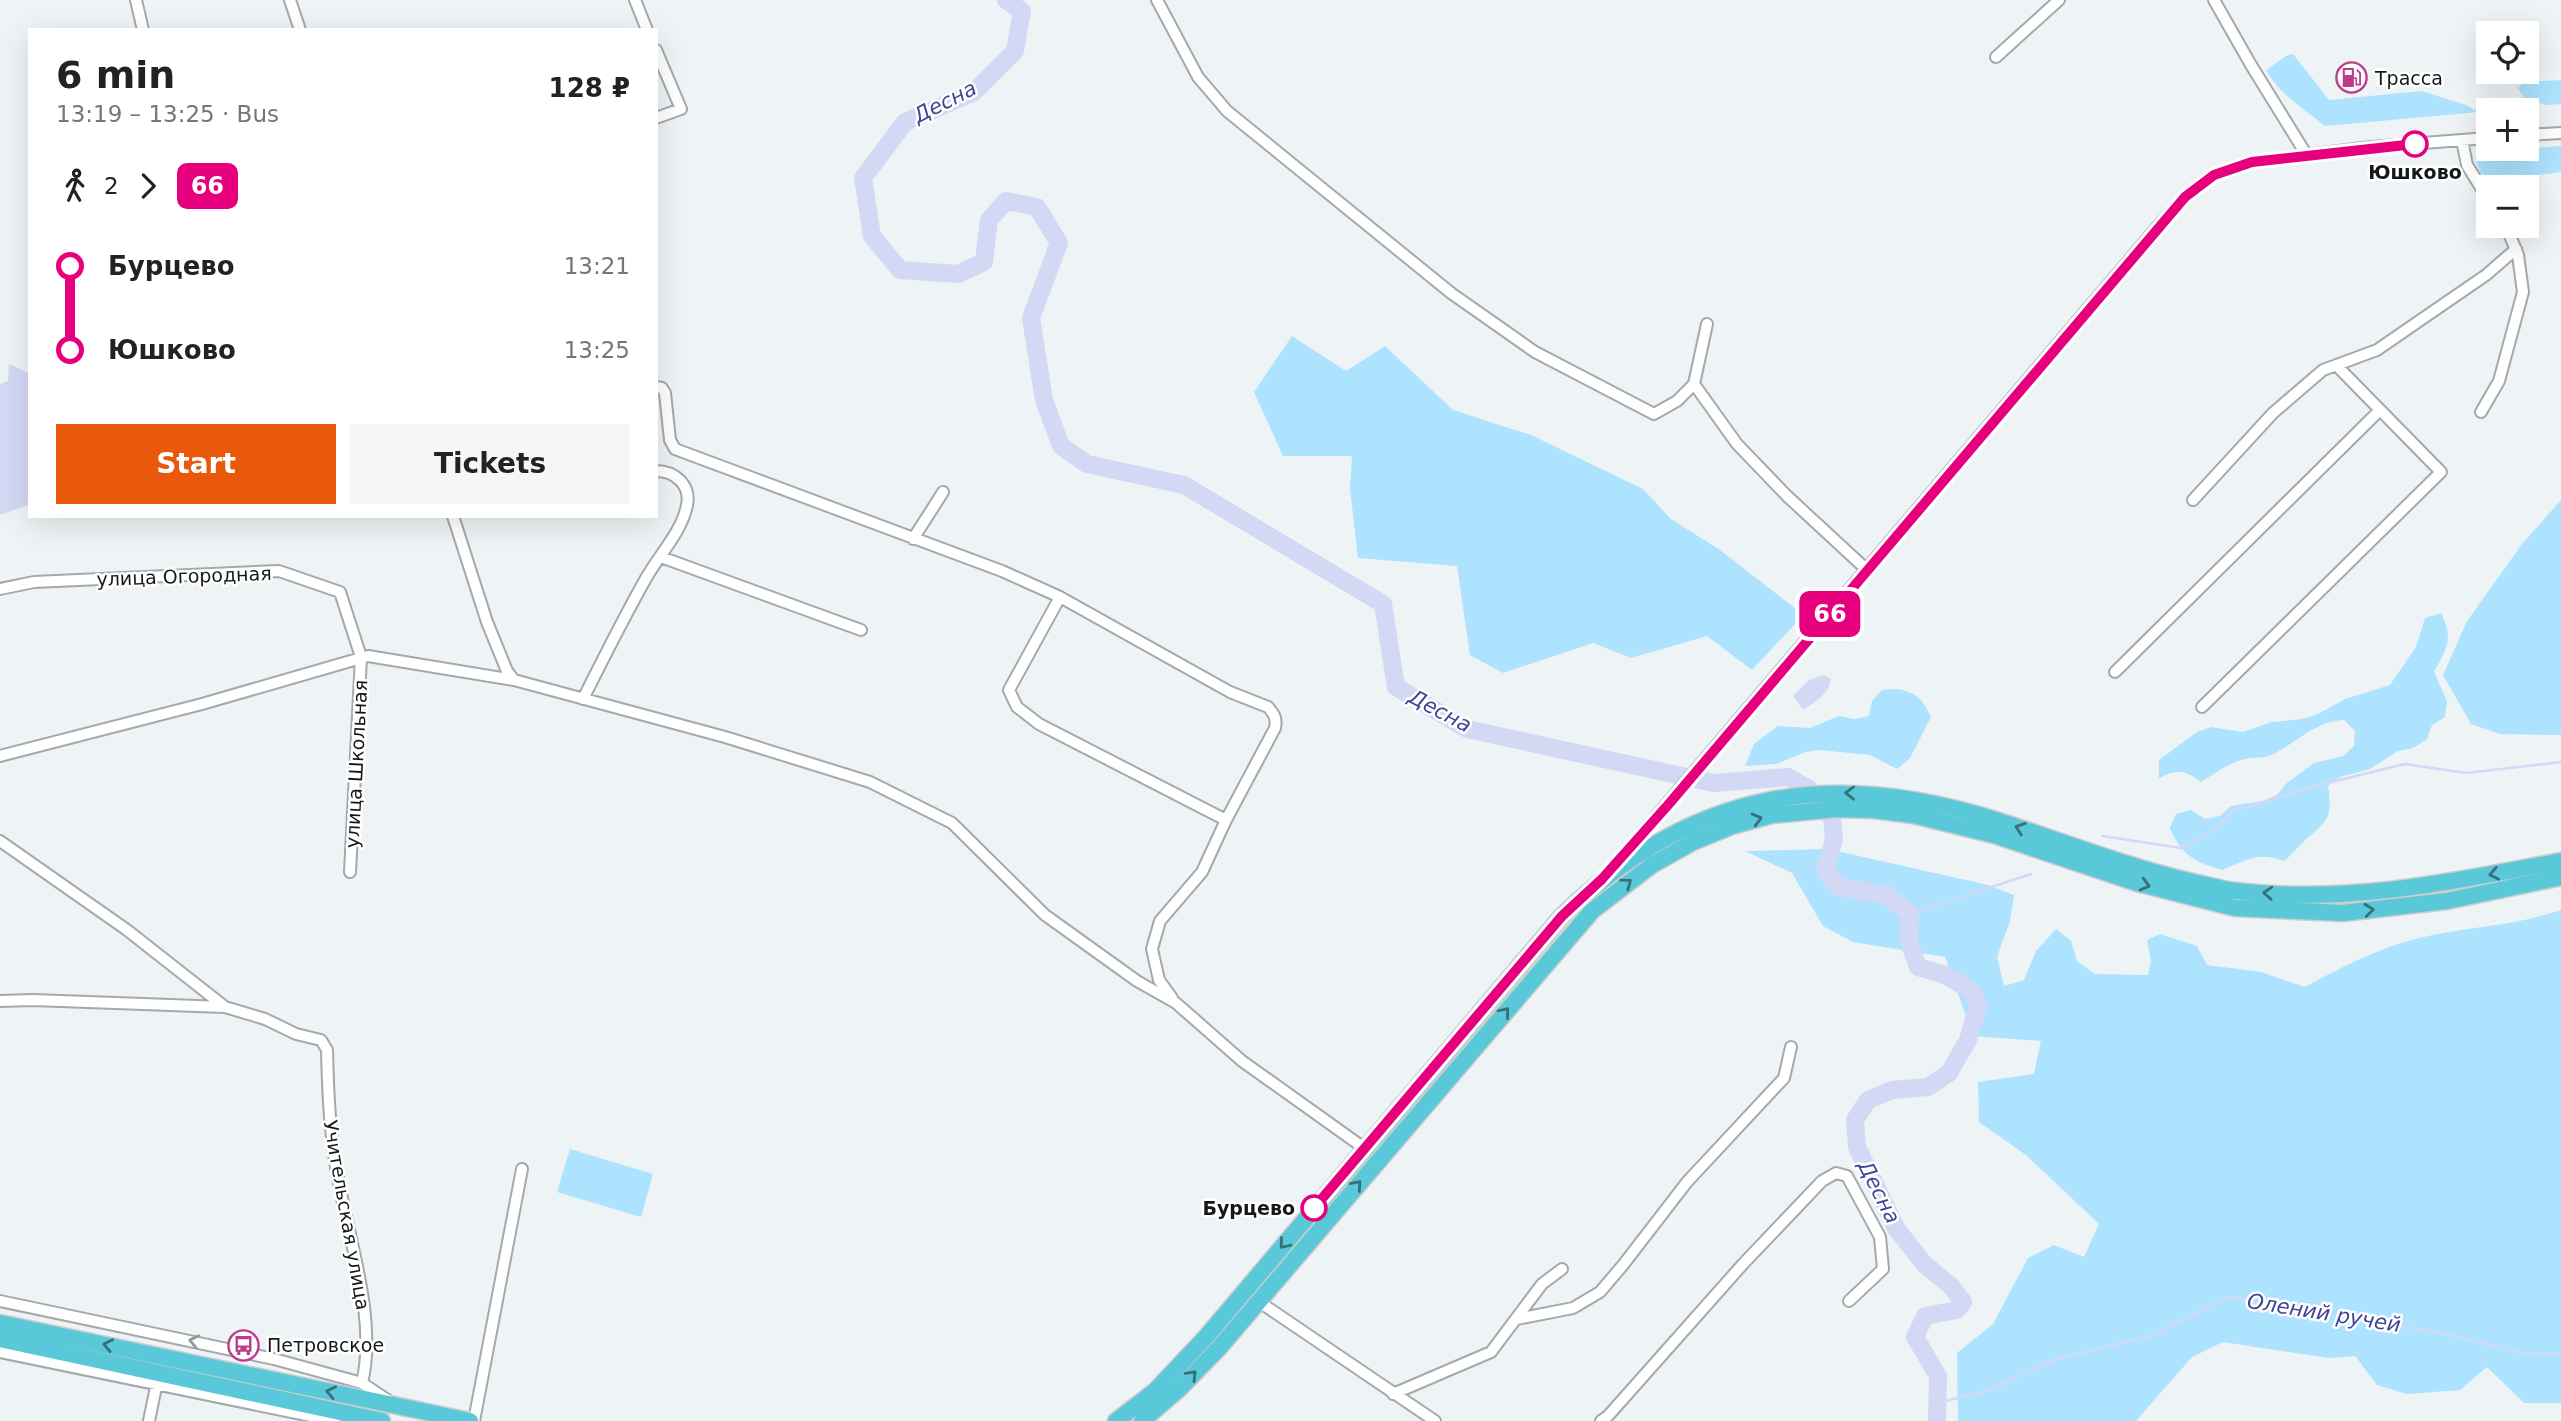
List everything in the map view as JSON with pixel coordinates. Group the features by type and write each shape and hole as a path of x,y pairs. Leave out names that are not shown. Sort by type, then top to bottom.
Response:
{"highway":[{"path":"1142,1421 1179,1390 1258,1301 1584,919 1688,835 1728,811 1770,799 1806,794 1875,794 2137,883 2235,908 2342,913 2446,901 2561,877"},
{"path":"1916,807 2000,821 2143,870 2234,891 2340,896 2444,884 2561,861"},
{"path":"1116,1421 1155,1391 1183,1363 1562,916 1602,879 1643,851 1688,835"},
{"path":"0,1323 472,1421"},
{"path":"0,1339 382,1421"}],"street":[{"path":"136,0 143,28"},
{"path":"290,0 299,28"},
{"path":"635,0 647,28"},
{"path":"1157,0 1198,77 1227,110 1451,293 1535,352 1654,414 1677,401 1694,384 1707,324"},
{"path":"1996,57 2059,0"},
{"path":"2214,0 2250,65 2306,154"},
{"path":"658,55 681,109 658,117"},
{"path":"2539,134 2561,133"},
{"path":"1602,879 2185,197 2206,180 2235,167 2264,160 2476,139"},
{"path":"2462,140 2467,165 2476,179"},
{"path":"2481,412 2499,381 2523,292 2516,249 2511,238"},
{"path":"2193,500 2273,413 2323,370 2377,349 2486,275 2516,249"},
{"path":"2203,707 2441,472 2336,365"},
{"path":"1694,384 1737,444 1787,496 1867,570"},
{"path":"658,387 665,393 670,440 675,449 1002,570 1060,597 1230,692 1268,707 1276,717 1275,728 1226,820 1202,872 1160,921 1152,950 1159,979 1176,1003"},
{"path":"2115,672 2380,410"},
{"path":"583,699 646,577 661,557 684,516 688,493 678,478 658,472"},
{"path":"913,539 943,492"},
{"path":"455,518 486,622 507,671 514,680"},
{"path":"661,557 861,631"},
{"name":"улица Огородная","path":"0,589 34,582 279,571 340,592 361,657"},
{"path":"1060,597 1009,690 1017,707 1055,733 1226,820"},
{"path":"0,756 202,704 361,657 514,680 725,737 870,782 952,822 1045,915 1137,981 1176,1003 1242,1060 1364,1148"},
{"name":"улица Школьная","path":"350,872 361,657"},
{"path":"0,841 127,930 225,1007"},
{"name":"Учительская улица","path":"0,1002 33,1000 225,1007 265,1019 296,1034 321,1040 327,1050 332,1144 367,1329 366,1364 362,1383"},
{"path":"1517,1318 1573,1308 1600,1292 1687,1182 1784,1078 1791,1047"},
{"path":"472,1421 522,1169"},
{"path":"1601,1421 1751,1255 1822,1181 1836,1173 1847,1176 1880,1237 1883,1269 1849,1301"},
{"path":"1393,1394 1491,1352 1542,1284 1562,1269"},
{"path":"0,1301 274,1359 362,1383 398,1406"},
{"path":"1258,1301 1435,1421"},
{"path":"0,1352 157,1382 335,1421"},
{"path":"149,1421 157,1382"}],"shaded area":[{"path":"2293,54 2329,100 2422,91 2466,105 2476,112 2325,126 2285,94 2271,79 2266,70"},
{"path":"2561,80 2561,104 2546,105 2539,103 2539,98 2524,98 2518,88 2522,84 2539,84 2539,81"},
{"path":"2561,146 2561,172 2484,175 2476,161 2539,161 2539,148"},
{"path":"1292,336 1346,371 1385,346 1453,410 1531,435 1643,489 1671,519 1720,550 1800,612 1795,624 1752,670 1707,636 1631,658 1593,643 1503,673 1470,655 1457,566 1358,558 1350,488 1352,456 1283,456 1254,392"},
{"path":"9,364 28,373 28,505 0,515 0,384 8,381"},
{"path":"2561,500 2561,735 2500,734 2471,724 2443,675 2467,621 2522,544"},
{"path":"2441,613 2448,637 2434,672 2447,701 2445,717 2432,725 2427,739 2413,748 2398,751 2370,769 2340,777 2328,786 2328,816 2284,861 2259,857 2222,870 2204,864 2184,851 2170,828 2176,814 2191,810 2205,819 2220,816 2231,806 2262,801 2277,795 2287,783 2314,763 2343,756 2354,746 2355,731 2344,720 2324,724 2271,755 2239,761 2201,782 2181,772 2159,778 2159,760 2197,732 2211,727 2243,732 2272,722 2302,719 2318,714 2345,699 2390,685 2416,647 2425,618"},
{"path":"1824,675 1831,679 1827,689 1803,710 1793,696 1809,680"},
{"path":"1897,689 1918,697 1931,717 1910,758 1897,769 1870,755 1820,750 1805,752 1776,764 1745,766 1754,744 1778,726 1810,728 1839,716 1854,719 1869,716 1872,701 1882,690"},
{"path":"1828,849 1988,885 2014,895 2010,921 1997,957 2004,986 2024,980 2036,951 2056,929 2071,941 2077,961 2095,974 2148,975 2151,961 2147,940 2160,934 2197,946 2207,965 2261,972 2305,987 2360,959 2404,942 2526,920 2561,910 2561,1403 2524,1403 2487,1367 2460,1390 2407,1394 2377,1385 2355,1356 2328,1358 2223,1342 2192,1357 2136,1421 1958,1421 1957,1353 1993,1324 2028,1258 2054,1245 2084,1257 2099,1224 2026,1155 1979,1122 1978,1082 2034,1074 2041,1041 1973,1036 1945,957 1853,942 1823,926 1792,873 1745,851"},
{"path":"570,1149 653,1174 641,1217 557,1192"}],"waterway":[{"name":"Десна","path":"1006,0 1022,11 1015,51 974,92 905,122 863,178 872,236 900,270 958,274 984,262 989,220 1006,201 1037,207 1059,243 1031,318 1044,400 1061,446 1087,464 1184,485 1383,604 1396,687 1467,729 1714,783 1788,777 1809,789 1832,818 1834,840 1825,870 1838,887 1887,895 1910,914 1909,942 1918,967 1943,974 1972,991 1978,1006 1968,1040 1949,1073 1928,1087 1892,1090 1868,1100 1855,1120 1857,1147 1896,1228 1924,1264 1951,1286 1963,1302 1957,1310 1925,1316 1915,1337 1938,1376 1937,1421"},
{"path":"2102,836 2181,848 2215,830 2233,811 2315,786 2405,764 2466,773 2561,762"},
{"path":"1910,914 2031,874"},
{"name":"Олений ручей","path":"1937,1403 1987,1391 2056,1359 2151,1336 2228,1297 2442,1333 2523,1353 2561,1354"}],"bus line":[{"name":"66","path":"1314,1208 1562,916 1602,879 1668,805 2185,197 2214,175 2252,162 2415,144"}],"place":[{"name":"Трасса","path":"2352,78"},
{"name":"Юшково","path":"2415,144"},
{"name":"Бурцево","path":"1314,1208"},
{"name":"Петровское","path":"244,1345"}]}
